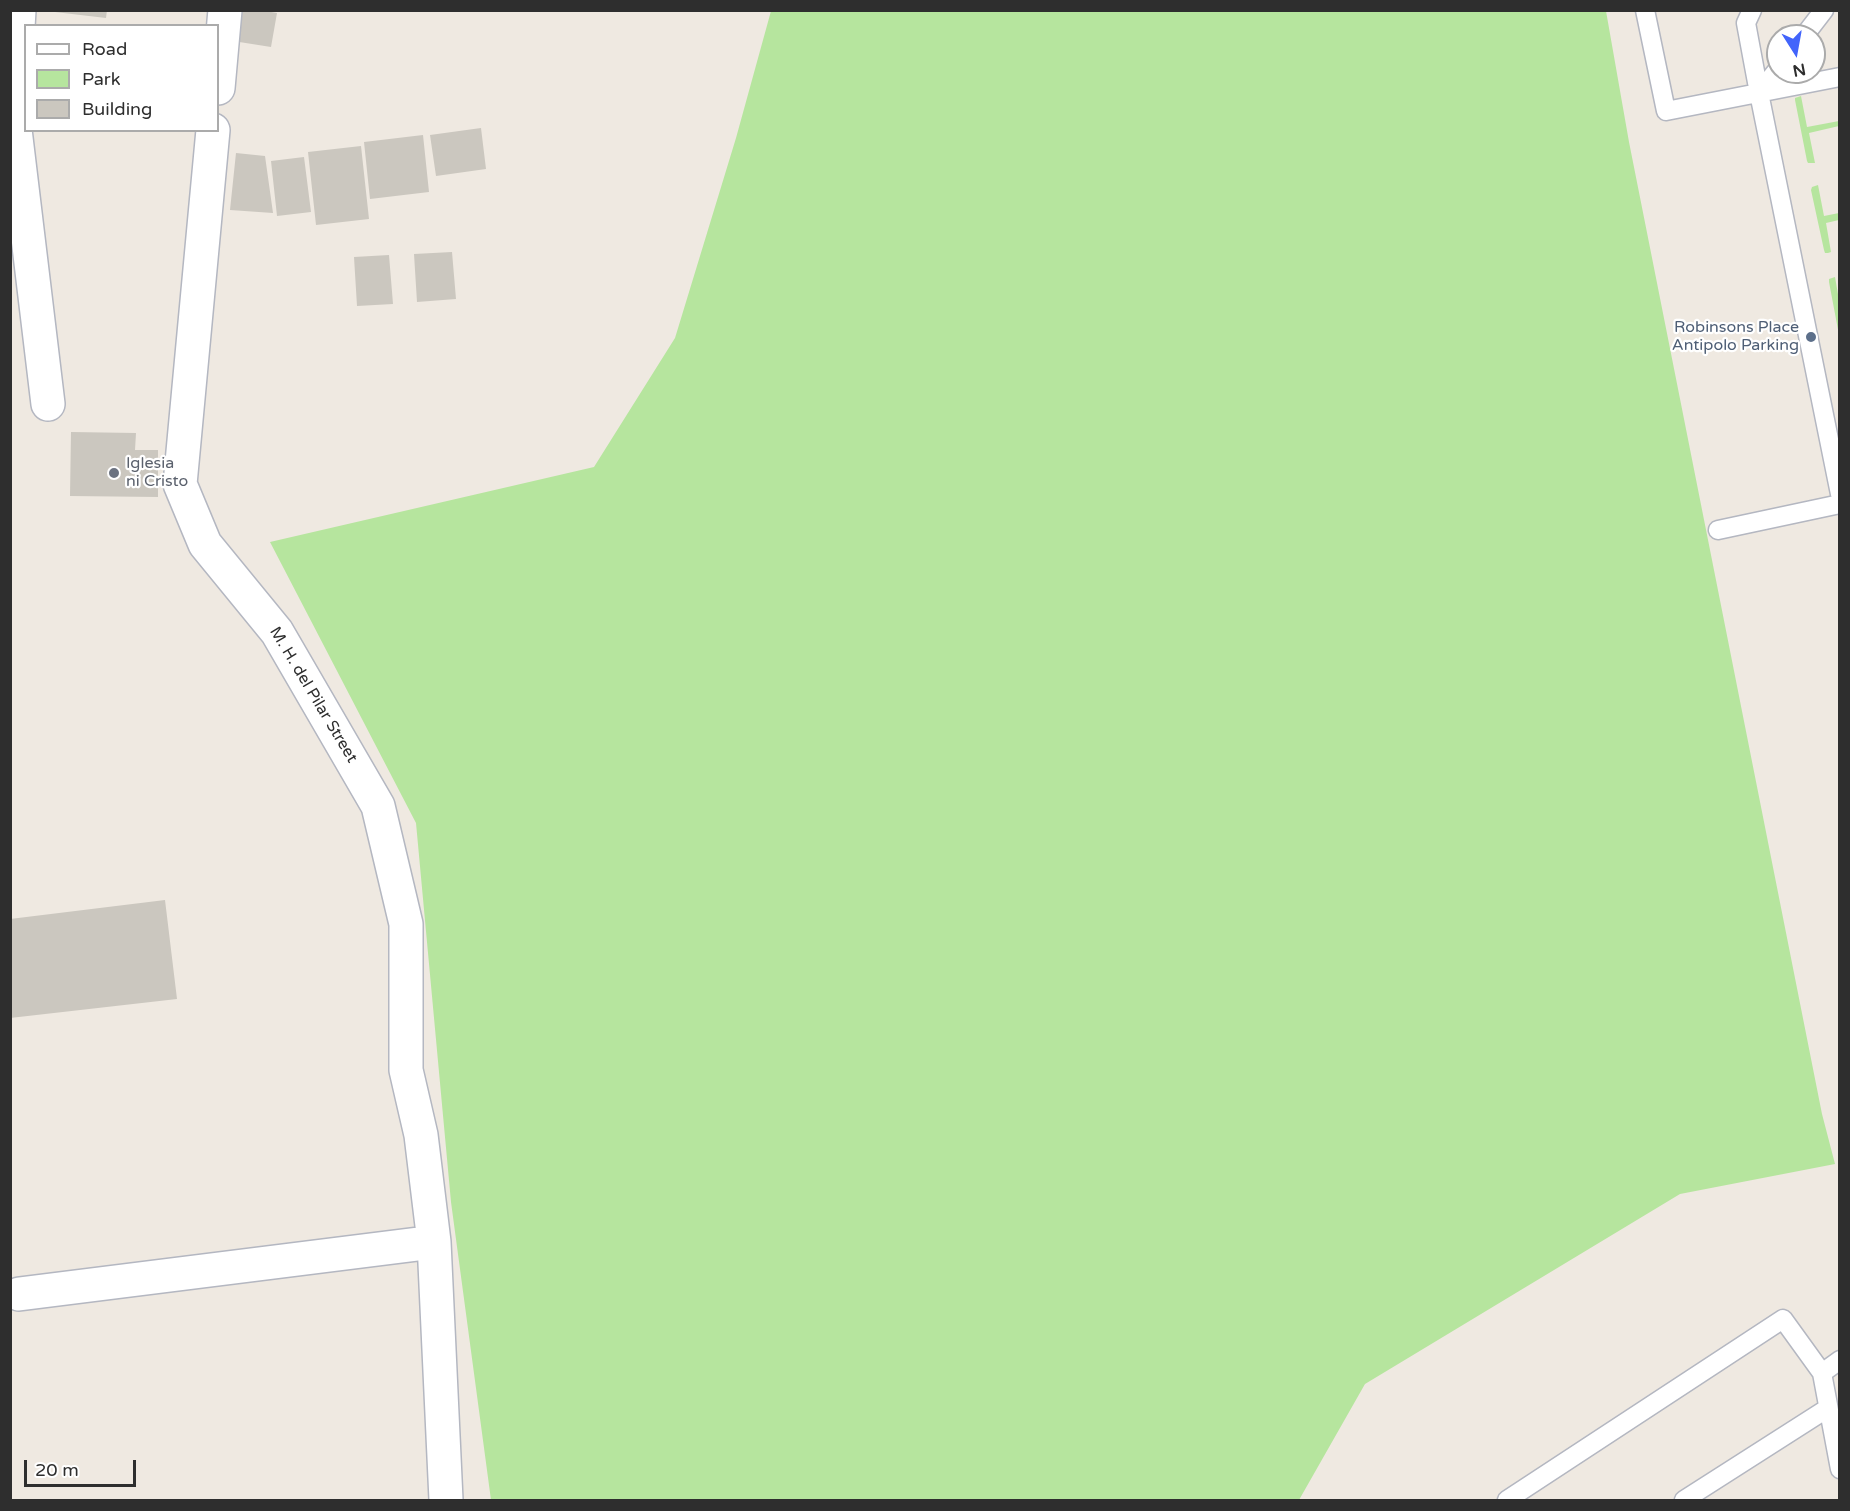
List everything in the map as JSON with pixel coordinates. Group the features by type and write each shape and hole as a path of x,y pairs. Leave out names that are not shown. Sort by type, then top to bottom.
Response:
{"street":[{"path":"19,10 13,113 48,404"},
{"path":"219,77 225,10"},
{"name":"M. H. del Pilar Street","path":"213,132 180,484 206,544 277,632 378,806 406,924 406,1070 421,1135 434,1242 446,1500"},
{"path":"19,1294 434,1242"}],"lane":[{"path":"1645,10 1666,111 1839,77"},
{"path":"1752,10 1746,23 1839,494"},
{"path":"1813,24 1824,10"},
{"path":"1759,93 1766,84"},
{"path":"1718,530 1839,504"},
{"path":"1507,1500 1783,1319 1822,1373 1839,1469"},
{"path":"1822,1373 1839,1360"},
{"path":"1684,1500 1828,1408"}],"green space":[{"path":"771,11 1606,11 1629,142 1822,1114 1835,1164 1680,1194 1365,1384 1299,1500 491,1500 451,1202 416,823 270,542 594,467 675,338 736,138"},
{"path":"1801,96 1807,127 1839,121 1839,126 1809,133 1815,163 1807,161 1795,100"},
{"path":"1818,185 1824,216 1839,213 1839,220 1826,223 1831,252 1828,253 1824,250 1811,190 1812,187"},
{"path":"1835,277 1839,300 1839,335 1829,282 1829,279"}],"building":[{"path":"55,10 107,10 106,18 55,12"},
{"path":"238,10 277,13 271,47 233,41"},
{"path":"481,128 486,169 436,176 430,135"},
{"path":"423,135 429,192 370,199 364,142"},
{"path":"361,146 369,219 316,225 308,152"},
{"path":"236,153 265,156 273,213 230,210"},
{"path":"304,157 311,212 277,216 271,161"},
{"path":"452,252 456,299 417,302 414,254"},
{"path":"389,255 393,304 357,306 354,257"},
{"name":"Iglesia ni Cristo","path":"71,432 136,433 135,450 158,450 158,497 70,496"},
{"path":"165,900 177,999 10,1018 10,919"}],"place":[{"name":"Robinsons Place Antipolo Parking","path":"1811,337"},
{"name":"Iglesia ni Cristo","path":"114,473"}]}
